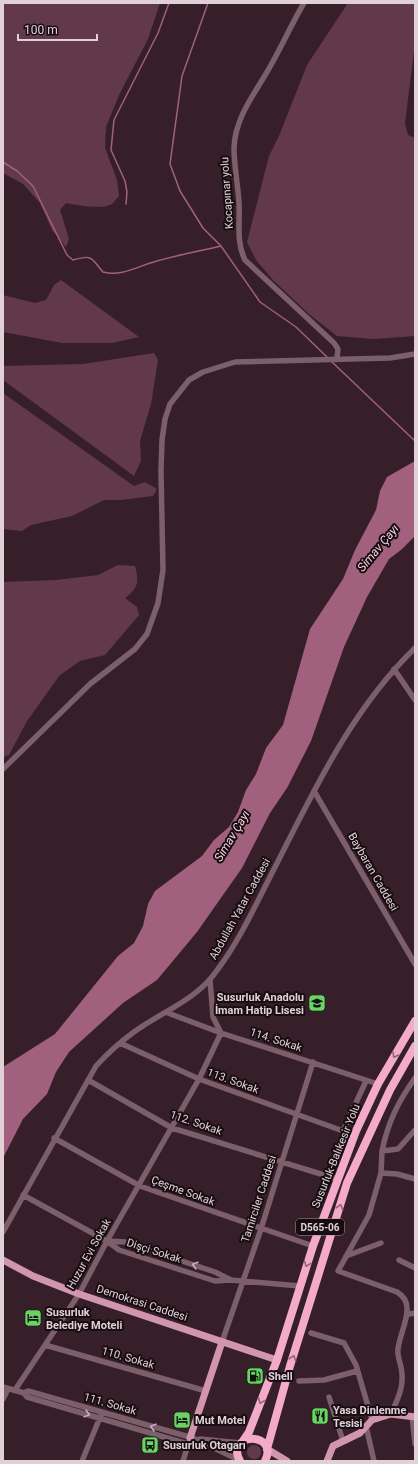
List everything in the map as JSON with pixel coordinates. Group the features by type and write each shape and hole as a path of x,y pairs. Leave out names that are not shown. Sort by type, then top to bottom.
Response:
{"highway":[{"name":"Susurluk-Balıkesir Yolu","path":"240,1461 238,1451 249,1432 277,1360 313,1246 356,1131 378,1084 415,1021"},
{"name":"Susurluk-Balıkesir Yolu","path":"265,1461 290,1366 347,1183 390,1090 415,1046"},
{"path":"242,1442 256,1438 264,1443 267,1449"}],"main road":[{"name":"Demokrasi Caddesi","path":"3,1260 33,1276 79,1294 277,1360"},
{"path":"190,1440 222,1342"},
{"path":"327,1461 333,1446 360,1433 372,1420 391,1414 413,1416"},
{"path":"267,1449 287,1461"}],"street":[{"name":"Kocapınar yolu","path":"304,3 271,65 244,110 238,128 234,148 239,203 240,242 241,252 245,260 334,343 338,349 336,358"},
{"path":"3,769 90,684 136,649 147,634 158,603 163,570 162,440 165,420 170,404 189,380 218,366 235,362 336,358 390,358 415,354"},
{"name":"Abdullah Yatar Caddesi","path":"3,1232 54,1138 96,1066 135,1031 168,1013 198,992 210,980 250,916 314,791 345,736 394,669 415,648"},
{"path":"394,669 415,700"},
{"name":"Baybaran Caddesi","path":"314,791 415,964"},
{"path":"210,980 213,1017 220,1033"},
{"name":"114. Sokak","path":"168,1013 220,1033 378,1084"},
{"name":"Huzur Evi Sokak","path":"15,1390 79,1294 107,1241 140,1186 199,1079 220,1033"},
{"name":"113. Sokak","path":"120,1043 199,1079 343,1131 366,1081"},
{"name":"Tamirciler Caddesi","path":"222,1342 261,1229 313,1062"},
{"path":"391,1414 403,1384 397,1350 412,1313 403,1295 338,1271 369,1215 381,1173 382,1151 387,1127 405,1092 415,1078"},
{"name":"112. Sokak","path":"88,1080 172,1128 337,1179"},
{"path":"382,1151 398,1149 415,1130"},
{"name":"Çeşme Sokak","path":"54,1138 140,1186 313,1246"},
{"path":"381,1173 397,1174 415,1179"},
{"path":"23,1195 107,1241"},
{"name":"Dişçi Sokak","path":"107,1241 125,1242 215,1272 231,1280"},
{"name":"Dişçi Sokak","path":"107,1241 119,1250 215,1281 231,1280"},
{"path":"346,1256 381,1243"},
{"path":"399,1260 415,1268"},
{"path":"231,1280 300,1286"},
{"path":"311,1333 344,1343 357,1371 372,1420"},
{"name":"110. Sokak","path":"45,1345 206,1391"},
{"path":"299,1381 324,1380 357,1371"},
{"path":"3,1399 6,1388"},
{"name":"111. Sokak","path":"6,1388 24,1393 27,1397 101,1415 190,1440"},
{"path":"329,1397 343,1441"},
{"path":"82,1461 101,1415"},
{"path":"413,1416 415,1444"},
{"path":"366,1426 374,1461"},
{"path":"190,1440 242,1442"},
{"path":"190,1440 240,1461"},
{"path":"183,1461 190,1440"}],"shaded area":[{"path":"3,3 160,3 148,39 119,95 106,127 105,148 117,180 119,196 112,204 102,207 66,203 60,210 69,239 66,247 52,230 40,203 23,184 3,173"},
{"path":"348,3 415,3 415,43 405,123 408,135 415,138 415,336 374,339 337,336 309,314 273,280 256,260 247,242 269,156 279,136 307,65"},
{"path":"61,280 139,337 112,343 62,343 3,332 3,295 35,303 46,300 54,285"},
{"path":"154,353 158,360 151,404 140,441 141,461 134,476 3,380 3,366 83,364"},
{"path":"3,393 134,486 145,482 157,489 153,496 121,500 104,500 72,516 31,525 22,531 3,529"},
{"path":"118,565 135,566 137,584 133,591 125,598 137,607 139,615 105,655 80,661 60,675 27,721 9,755 3,757 3,582 56,580 98,575"},
{"path":"251,1445 257,1445 261,1449 261,1455 257,1459 251,1459 247,1455 247,1449"}],"water":[{"name":"Simav Çayı","path":"415,461 415,536 401,550 389,559 367,597 344,647 311,741 287,788 270,813 242,868 197,932 157,980 123,1003 69,1052 56,1072 47,1094 23,1119 3,1158 3,1067 55,1034 118,956 134,943 143,926 148,904 155,891 202,856 214,840 229,827 238,812 246,790 256,774 266,748 283,725 310,629 343,579 355,550 376,510 380,491 387,477"}],"waterway":[{"path":"126,204 127,192 125,181 111,150 114,120 158,33 169,3"},
{"path":"208,3 182,76 170,164 180,191 203,228 221,246 260,302 296,327 328,358"},
{"path":"3,162 17,171 33,186 67,255 73,260 84,257 91,258 103,272 123,272 165,259 221,246"},
{"path":"332,362 415,441"}],"place":[{"name":"Susurluk Anadolu İmam Hatip Lisesi","path":"317,1003"},
{"name":"Susurluk Belediye Moteli","path":"33,1318"},
{"name":"Shell","path":"255,1376"},
{"name":"Yasa Dinlenme Tesisi","path":"320,1416"},
{"name":"Mut Motel","path":"182,1420"},
{"name":"Susurluk Otagarı","path":"150,1445"}]}
